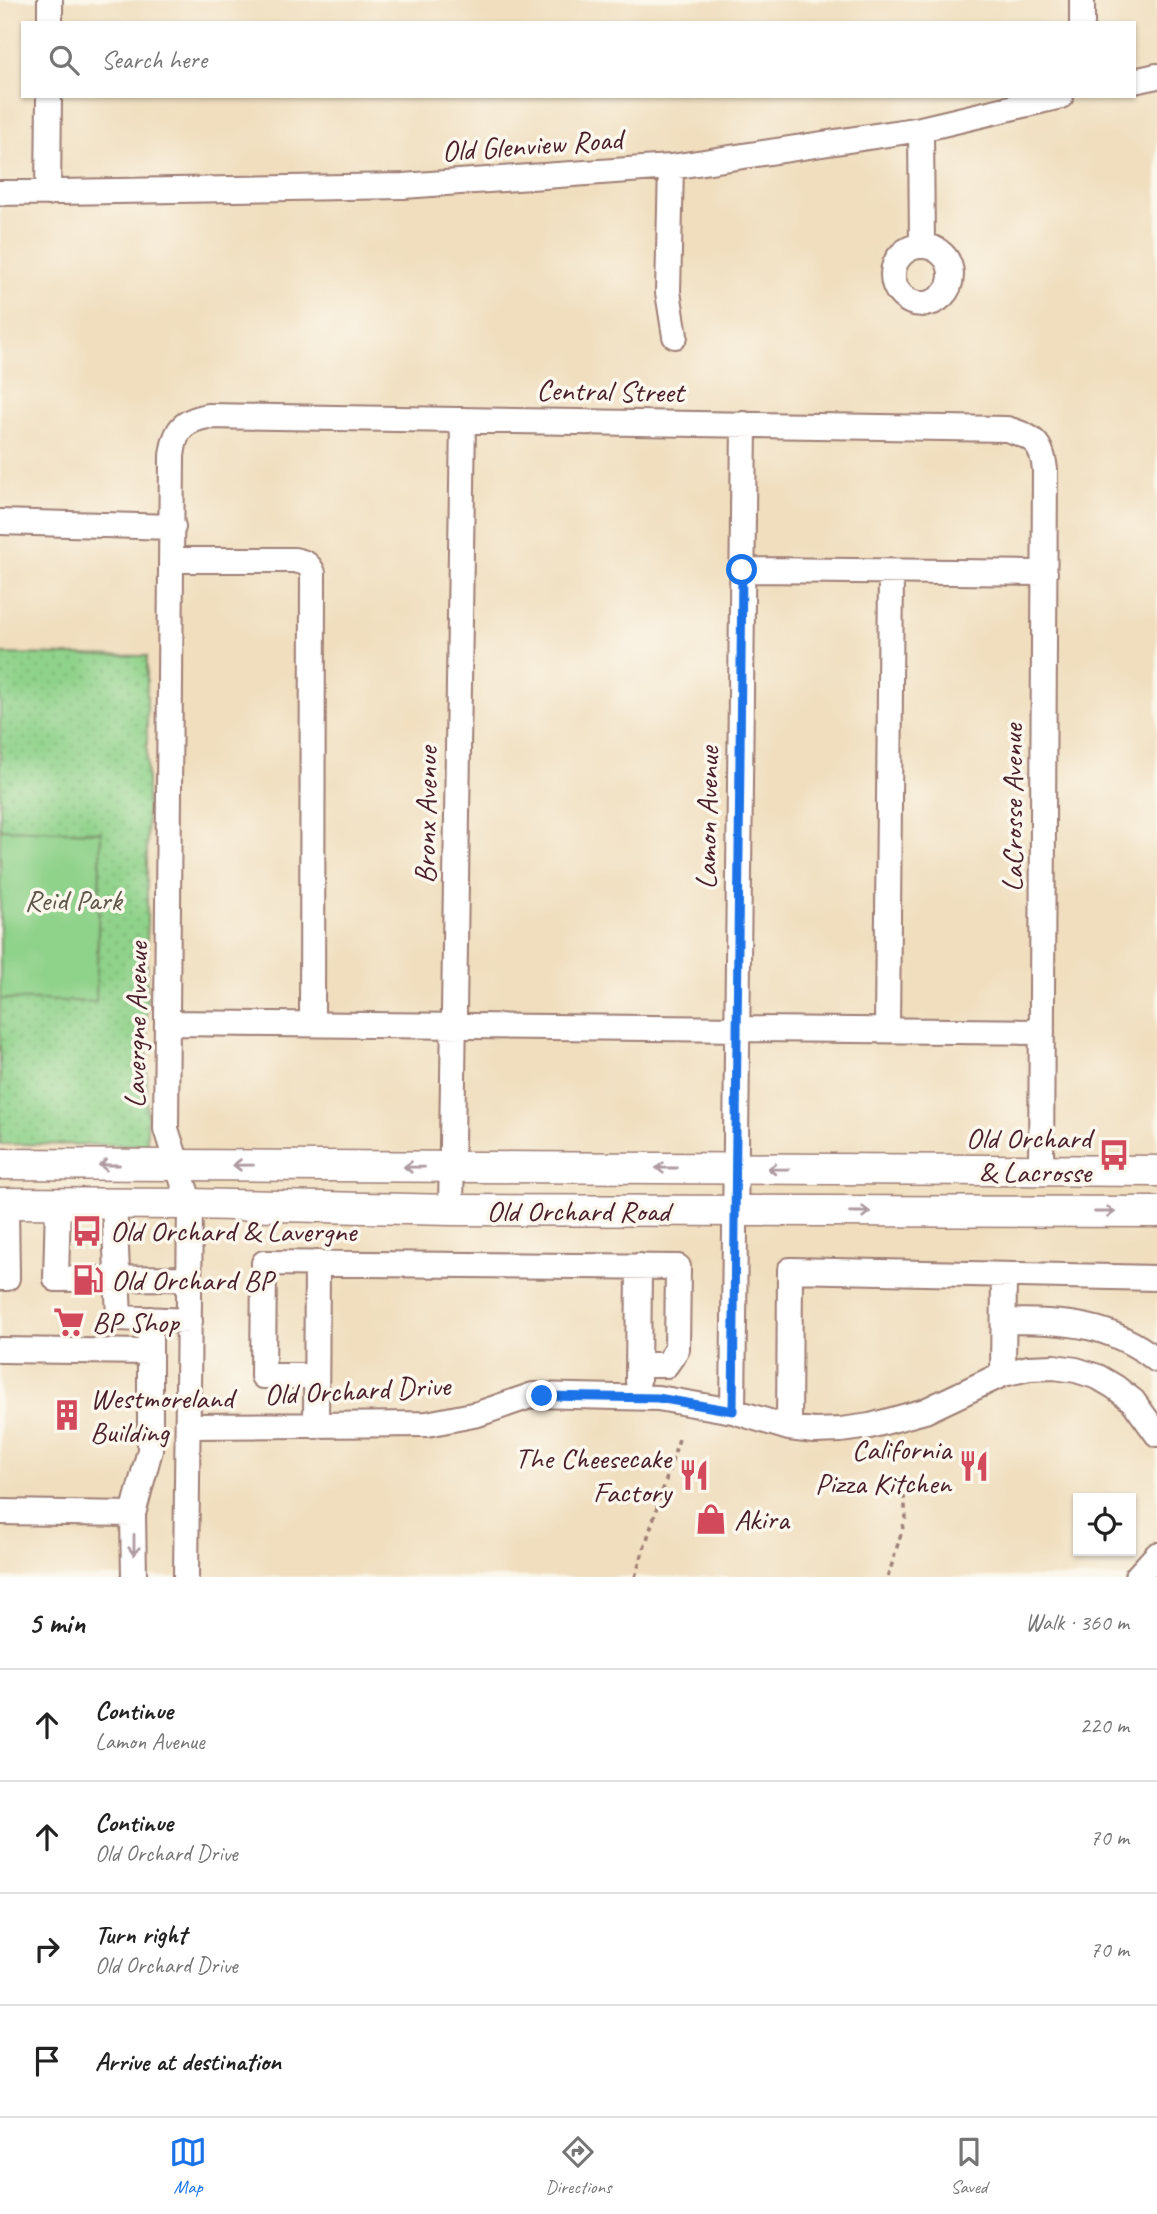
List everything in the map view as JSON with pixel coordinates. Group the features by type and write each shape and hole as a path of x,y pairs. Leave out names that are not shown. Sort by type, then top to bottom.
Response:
{"main road":[{"name":"Old Orchard Road","path":"0,1164 1157,1171"},
{"name":"Old Orchard Road","path":"3,1203 451,1210 1157,1212"}],"street":[{"path":"50,0 50,21"},
{"path":"1082,0 1082,21"},
{"path":"1136,81 1157,76"},
{"path":"48,193 49,98"},
{"name":"Old Glenview Road","path":"0,193 403,186 671,167 921,128 1052,98"},
{"path":"921,128 922,246"},
{"path":"671,167 668,292 675,336"},
{"name":"Central Street","path":"180,429 191,419 208,416 744,424 1007,429 1027,435 1039,445"},
{"name":"Bronx Avenue","path":"451,1210 463,420"},
{"name":"Lamon Avenue","path":"734,1212 744,424"},
{"name":"Lavergne Avenue","path":"180,429 174,441 172,456 166,1129 190,1204 190,1426 186,1577"},
{"name":"LaCrosse Avenue","path":"1039,445 1045,470 1041,1171"},
{"path":"0,522 173,527"},
{"path":"173,560 294,560 305,562 313,573 312,1024"},
{"path":"742,570 1045,573"},
{"path":"887,1030 891,572"},
{"path":"167,1023 1042,1032"},
{"path":"0,1278 7,1278 3,1203"},
{"path":"58,1203 56,1279 190,1278"},
{"path":"114,1203 119,1318 190,1321"},
{"path":"733,1411 734,1212"},
{"path":"315,1376 263,1376 264,1263 678,1266 677,1349 666,1365 639,1365"},
{"path":"316,1426 317,1263"},
{"path":"637,1398 639,1266"},
{"path":"789,1428 790,1270 1157,1278"},
{"path":"1003,1374 1004,1275"},
{"path":"134,1577 133,1514 150,1450 150,1319"},
{"path":"1004,1321 1050,1322 1102,1329 1144,1350 1157,1360"},
{"path":"0,1350 149,1352"},
{"name":"Old Orchard Drive","path":"190,1426 427,1424 478,1414 533,1395 658,1398 733,1411 789,1428 841,1430 895,1420 945,1403 1003,1374 1029,1368 1054,1367 1098,1377 1133,1401 1157,1434"},
{"path":"0,1512 133,1514"},
{"path":"1137,1577 1157,1555"}],"path":[{"path":"635,1577 679,1439"},
{"path":"888,1577 906,1517 902,1476"}],"green space":[{"name":"Reid Park","path":"0,654 147,656 147,1145 0,1144"},
{"path":"0,829 101,832 96,1002 0,999"}],"place":[{"name":"Old Orchard & Lacrosse","path":"1114,1155"},
{"name":"Old Orchard & Lavergne","path":"87,1231"},
{"name":"Old Orchard BP","path":"88,1280"},
{"name":"BP Shop","path":"69,1322"},
{"name":"Westmoreland Building","path":"67,1415"},
{"name":"California Pizza Kitchen","path":"974,1466"},
{"name":"The Cheesecake Factory","path":"694,1475"},
{"name":"Akira","path":"711,1519"}],"route":[{"path":"542,1396 658,1398 733,1411 742,570"}]}
